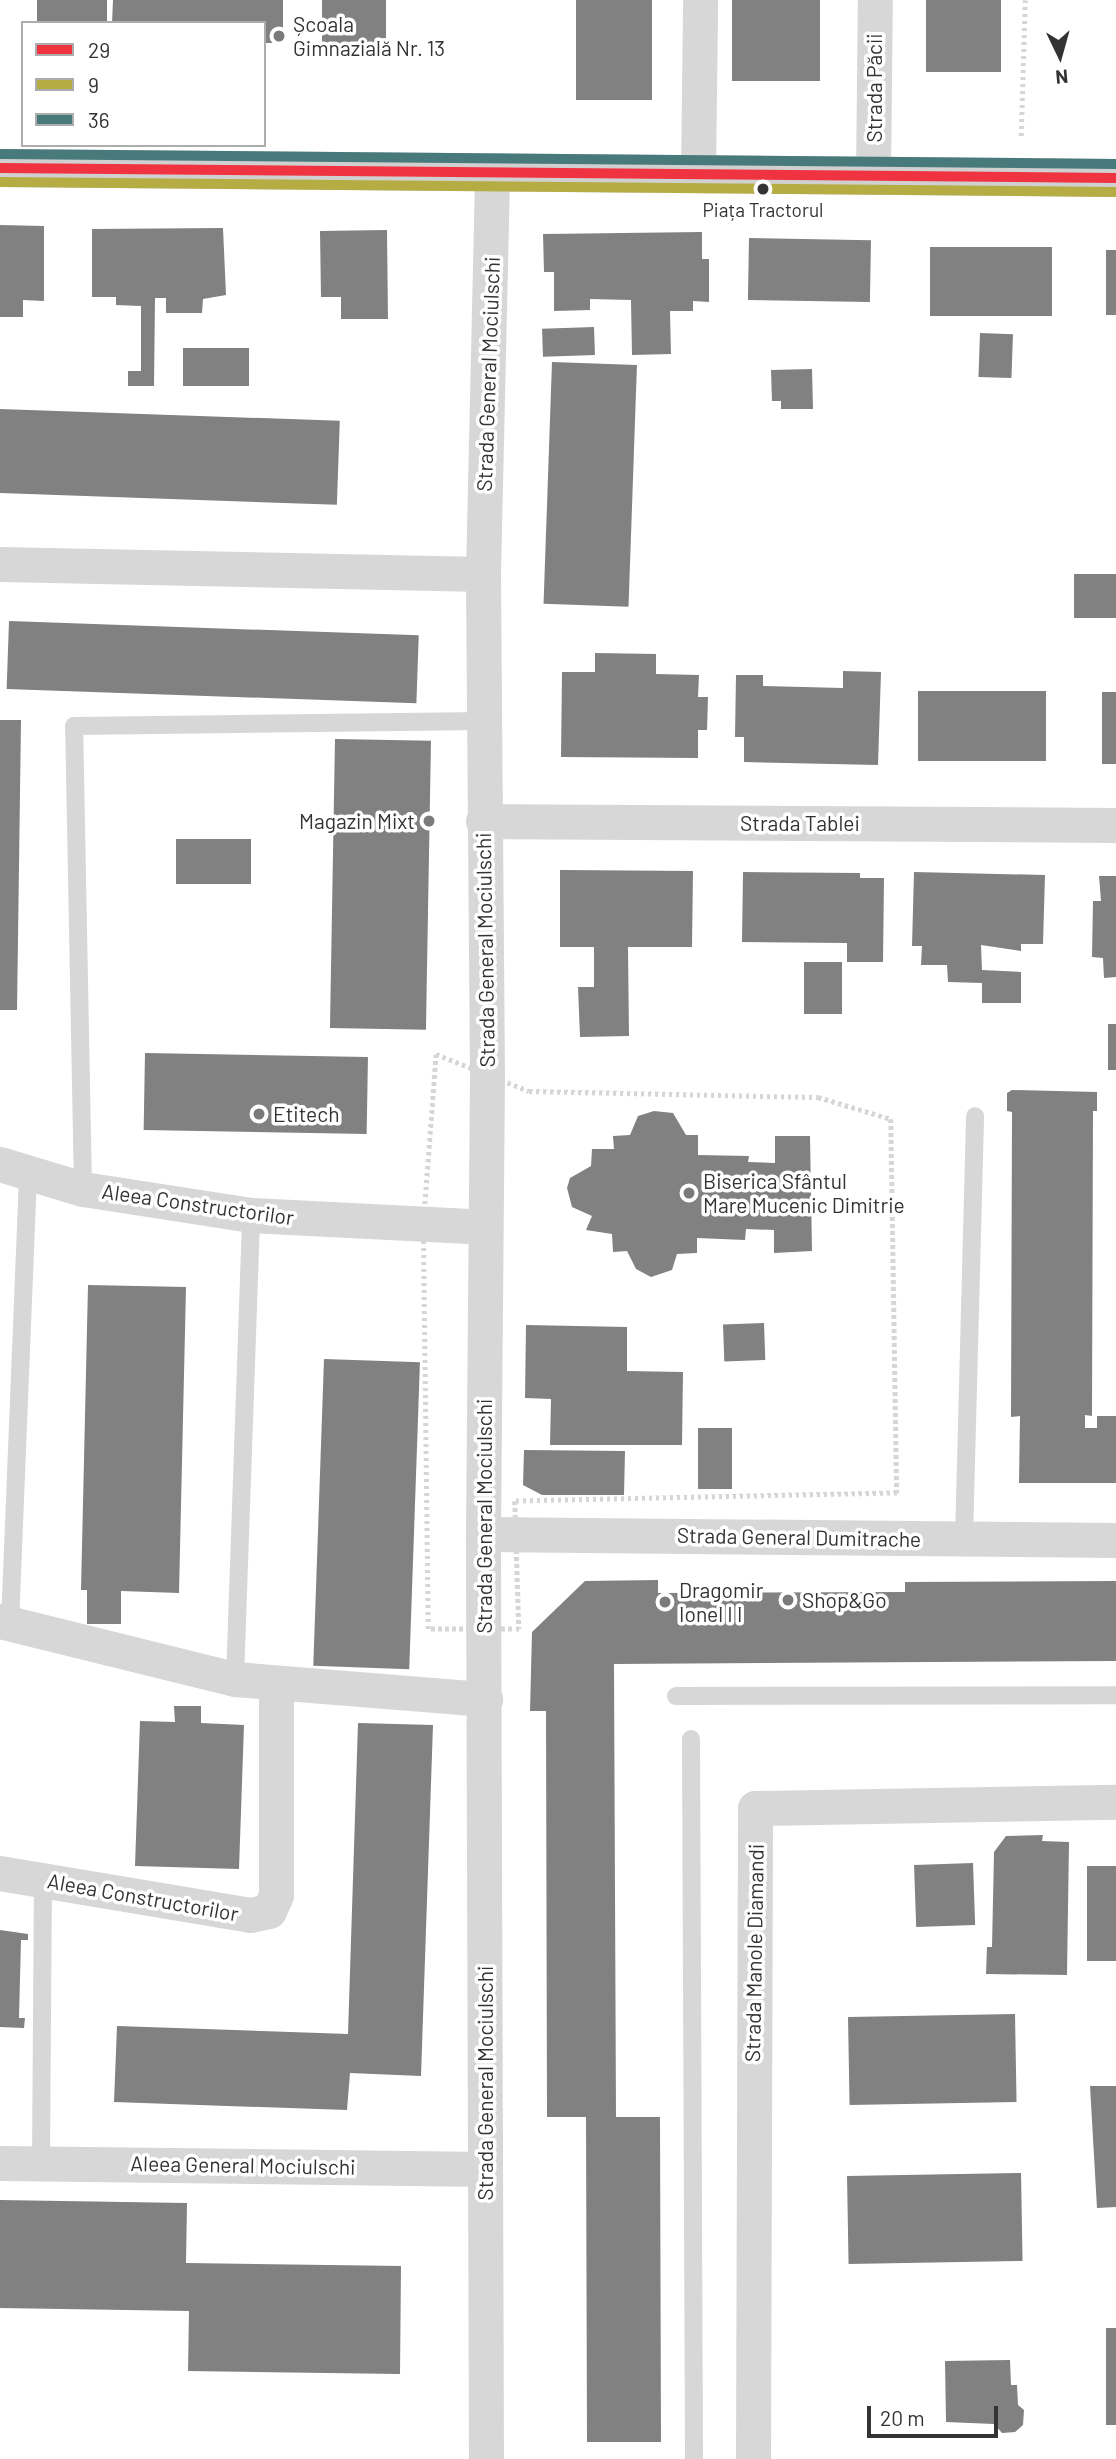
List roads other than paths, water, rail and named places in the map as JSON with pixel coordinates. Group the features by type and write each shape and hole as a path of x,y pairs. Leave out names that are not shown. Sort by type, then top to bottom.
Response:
{"main road":[{"path":"0,168 1116,178"}],"street":[{"path":"698,174 700,0"},
{"name":"Strada Păcii","path":"873,177 875,0"},
{"name":"Strada General Mociulschi","path":"486,2459 485,1630 499,1534 484,1227 487,1077 483,574 492,173"},
{"path":"0,564 483,574"},
{"name":"Strada Tablei","path":"483,821 1116,825"},
{"name":"Aleea Constructorilor","path":"14,1168 83,1189 251,1215 484,1227"},
{"name":"Strada General Dumitrache","path":"499,1534 1116,1540"},
{"path":"5,1622 235,1679 485,1699"},
{"name":"Aleea Constructorilor","path":"0,1873 250,1915 269,1911 276,1895 276,1684"},
{"name":"Strada Manole Diamandi","path":"753,2459 755,1808 1116,1802"},
{"name":"Aleea General Mociulschi","path":"0,2164 41,2162 485,2169"}],"lane":[{"path":"83,1189 74,726 483,721"},
{"path":"964,1539 975,1116"},
{"path":"5,1622 14,1168"},
{"path":"235,1679 251,1215"},
{"path":"676,1696 1116,1695"},
{"path":"691,1739 694,2459"},
{"path":"41,2162 43,1880"}],"place":[{"name":"Școala Gimnazială Nr. 13","path":"279,36"},
{"name":"Piața Tractorul","path":"763,189"},
{"name":"Magazin Mixt","path":"429,821"},
{"name":"Etitech","path":"259,1114"},
{"name":"Biserica Sfântul Mare Mucenic Dimitrie","path":"689,1193"},
{"name":"Shop&Go","path":"788,1600"},
{"name":"Dragomir Ionel I I","path":"665,1602"}]}
